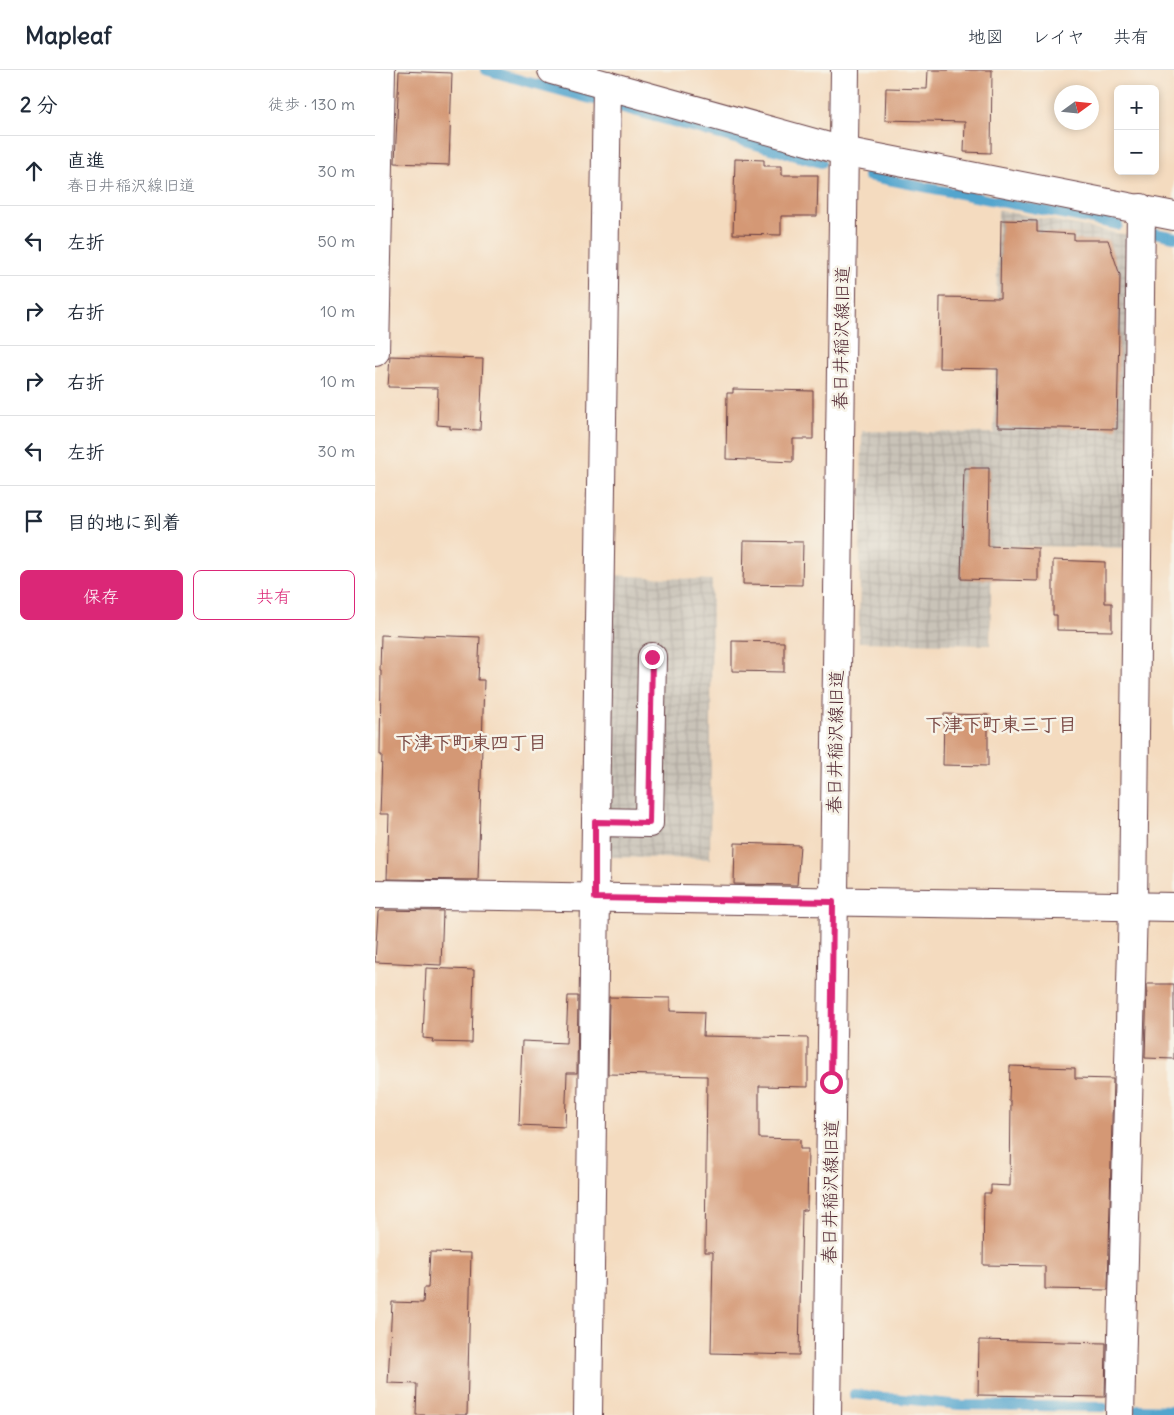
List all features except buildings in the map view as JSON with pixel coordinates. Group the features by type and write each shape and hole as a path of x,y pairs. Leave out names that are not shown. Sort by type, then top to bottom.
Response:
{"street":[{"path":"375,352 381,70"},
{"path":"552,70 843,151 1174,216"},
{"name":"春日井稲沢線旧道","path":"827,1415 845,70"},
{"path":"588,1415 607,86"},
{"path":"1120,1415 1133,907 1141,208"},
{"path":"595,822 649,823 652,657"},
{"path":"375,894 1174,908"}],"shaded area":[{"path":"998,210 1133,236 1127,548 992,545 990,645 859,642 862,431 994,433"},
{"path":"608,575 712,580 710,859 605,857"}],"waterway":[{"path":"485,70 594,100"},
{"path":"619,107 821,163"},
{"path":"868,176 1118,225"},
{"path":"1155,233 1174,237"},
{"path":"854,1394 960,1405 1103,1407"},
{"path":"1139,1409 1174,1410"}],"district":[{"name":"下津下町東三丁目","path":"1001,724"},
{"name":"下津下町東四丁目","path":"471,742"}],"route":[{"path":"652,657 649,823 595,822 595,898 833,902 831,1082"}]}
